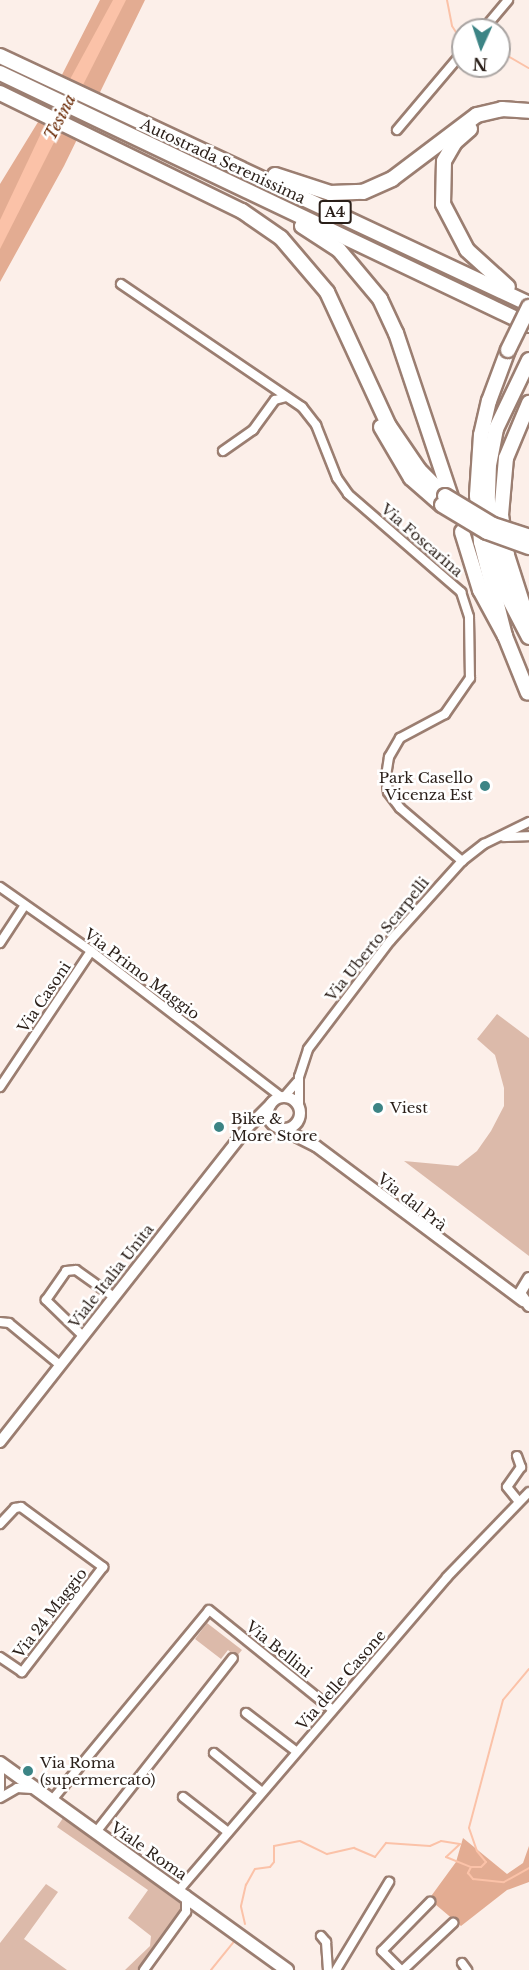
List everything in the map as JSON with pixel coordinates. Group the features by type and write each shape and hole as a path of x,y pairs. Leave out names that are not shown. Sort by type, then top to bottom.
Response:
{"highway":[{"name":"Autostrada Serenissima","path":"0,56 529,306"},
{"name":"Autostrada Serenissima","path":"0,73 529,325"},
{"path":"0,93 242,211 281,238 327,292 394,454 411,478 446,500 487,532 527,544"},
{"path":"139,122 305,185 348,194 385,183 477,115 502,108 529,111"},
{"path":"529,120 499,118 467,132 447,155 441,186 448,220 467,250 497,280 529,298"},
{"name":"A4","path":"144,142 313,232 355,266 380,299 396,333 446,500"},
{"path":"505,636 481,542 478,462 489,401 508,350 529,306"},
{"path":"529,361 496,429 489,464 488,501 490,540 504,589 529,637"},
{"path":"529,403 506,458 501,514 507,555 529,623"},
{"path":"462,532 480,590 505,636 528,693"}],"main road":[{"name":"Viale Roma","path":"0,1763 287,1970"}],"street":[{"path":"493,18 508,0"},
{"path":"396,130 451,66"},
{"name":"Via Foscarina","path":"121,284 302,408 316,425 337,478 348,494 449,579 465,600 470,678 445,714 400,738 389,757 386,776 388,792 400,808 462,861"},
{"path":"223,451 253,430 275,400 286,397"},
{"name":"Via Uberto Scarpelli","path":"299,1112 299,1077 308,1049 421,903 462,861 499,837 529,822"},
{"path":"499,837 529,836"},
{"name":"Via Primo Maggio","path":"0,887 91,951 264,1087 277,1100"},
{"path":"0,943 25,905"},
{"name":"Via Casoni","path":"0,1087 91,951"},
{"name":"Via Uberto Scarpelli","path":"277,1100 299,1077"},
{"path":"246,1129 290,1127 299,1112 295,1102 277,1100 269,1118 277,1127"},
{"name":"Viale Italia Unita","path":"0,1442 246,1129 277,1100"},
{"name":"Via dal Prà","path":"299,1112 316,1146"},
{"name":"Via dal Prà","path":"277,1127 316,1146 490,1280 526,1304"},
{"path":"83,1336 46,1300 66,1271 76,1269 114,1297"},
{"path":"490,1280 526,1281 526,1304"},
{"path":"0,1322 9,1323 60,1365"},
{"path":"517,1456 521,1467 507,1487 519,1502"},
{"name":"Via delle Casone","path":"182,1893 228,1832 447,1577 529,1492"},
{"name":"Via 24 Maggio","path":"0,1524 15,1508 21,1507 103,1567 22,1672 0,1657"},
{"name":"Via Bellini","path":"52,1800 209,1610 333,1710"},
{"path":"96,1832 233,1658"},
{"path":"246,1713 297,1752"},
{"path":"214,1753 262,1792"},
{"path":"0,1768 0,1790"},
{"path":"0,1798 18,1788 38,1790"},
{"path":"183,1797 228,1832"},
{"path":"336,1970 389,1882"},
{"path":"182,1893 186,1912"},
{"path":"430,1902 382,1951 402,1970 453,1923"},
{"path":"144,1970 186,1912 202,1908"},
{"path":"321,1936 326,1942 328,1970"}],"shaded area":[{"path":"100,0 145,0 64,166 0,282 0,184 38,122"},
{"path":"497,1014 529,1038 529,1256 404,1161 458,1166 477,1151 491,1131 504,1106 504,1088 495,1055 477,1039"},
{"path":"207,1623 242,1650 236,1657 228,1650 221,1659 195,1639"},
{"path":"63,1818 181,1904 181,1915 141,1970 125,1970 150,1946 151,1936 128,1918 148,1890 57,1827"},
{"path":"463,1838 507,1874 523,1863 529,1846 529,1882 507,1890 461,1926 429,1899 456,1862"},
{"path":"46,1884 58,1892 24,1939 67,1970 0,1970 0,1943"}],"water":[{"name":"Tesina","path":"113,0 126,0 0,249 0,220 43,129"}],"waterway":[{"path":"447,0 451,21"},
{"path":"511,58 529,68"},
{"path":"529,1669 503,1700 469,1828 477,1851 486,1862 481,1867 471,1867 468,1873 473,1879 504,1882 529,1868"},
{"path":"245,1924 241,1906 246,1885 255,1869 270,1867 274,1862 274,1846 300,1841 327,1854 354,1848 375,1857 386,1843 430,1846 441,1841 460,1844 446,1857 471,1867"},
{"path":"211,1970 235,1940"}],"place":[{"name":"Park Casello Vicenza Est","path":"485,786"},
{"name":"Viest","path":"378,1108"},
{"name":"Bike & More Store","path":"219,1127"},
{"name":"Via Roma (supermercato)","path":"28,1771"}]}
